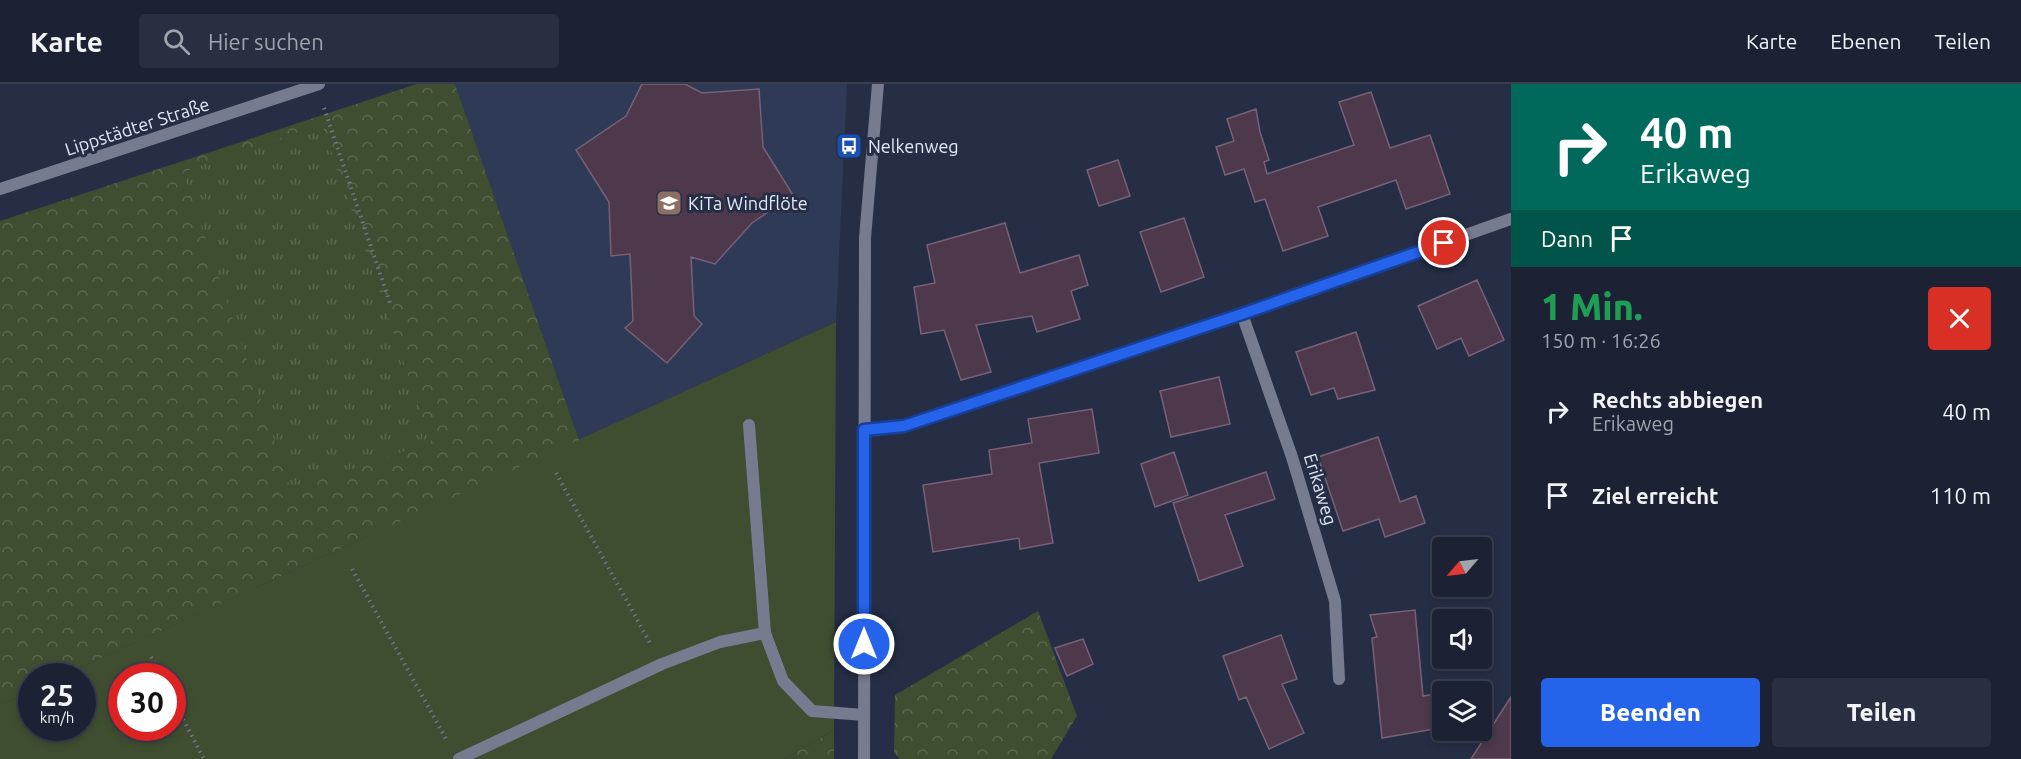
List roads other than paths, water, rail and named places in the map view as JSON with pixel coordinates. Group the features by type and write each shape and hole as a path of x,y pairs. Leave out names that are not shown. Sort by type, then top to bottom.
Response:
{"street":[{"path":"864,759 866,238 879,84"},
{"name":"Lippstädter Straße","path":"0,189 317,85"},
{"path":"864,430 904,426 1242,314 1511,219"},
{"name":"Erikaweg","path":"1242,314 1292,457 1335,601 1340,680"},
{"path":"749,424 765,633 783,681 812,711 864,715"},
{"path":"455,754 662,664 720,642 765,633"}],"place":[{"name":"Nelkenweg","path":"849,146"},
{"name":"KiTa Windflöte","path":"669,203"}]}
